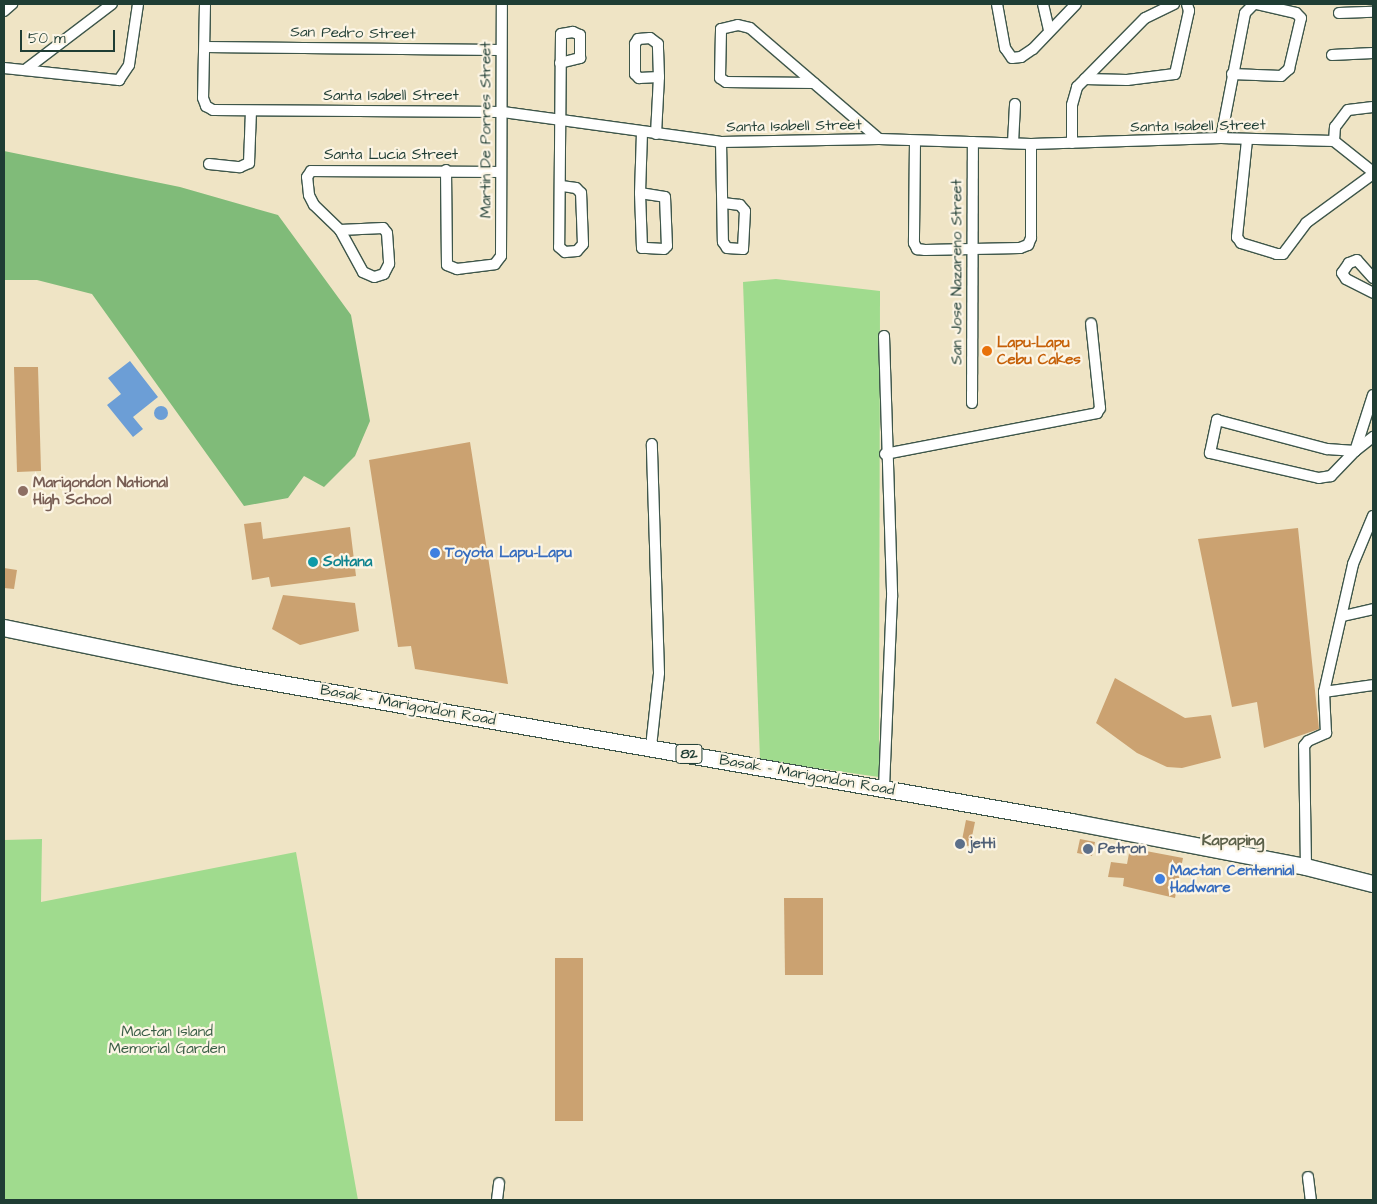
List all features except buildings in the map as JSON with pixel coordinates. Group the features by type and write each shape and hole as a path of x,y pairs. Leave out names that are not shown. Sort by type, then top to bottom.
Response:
{"main road":[{"name":"Basak - Marigondon Road","path":"4,628 236,676 884,788 1306,867 1373,884"}],"street":[{"path":"4,11 12,4"},
{"path":"25,70 112,4"},
{"path":"4,68 119,80 129,66 138,4"},
{"path":"205,4 205,47"},
{"name":"Martin De Porres Street","path":"446,170 447,264 457,268 495,264 501,256 500,172 503,112 500,50 502,4"},
{"path":"997,4 1005,48 1012,58 1021,57 1032,49 1076,4"},
{"path":"1043,4 1049,30"},
{"path":"1072,143 1072,105 1078,87 1144,18 1174,4"},
{"path":"1085,79 1128,80 1175,74 1189,11 1187,4"},
{"path":"1221,138 1232,74 1245,13 1255,4 1296,13 1301,18 1289,69 1281,76 1232,74"},
{"path":"1339,13 1373,12"},
{"path":"814,83 726,82 720,78 721,29 744,24 814,83 879,139"},
{"name":"San Pedro Street","path":"205,47 500,50"},
{"name":"Santa Isabell Street","path":"205,47 203,98 206,106 214,110 503,112 721,142 879,139 1031,144 1221,138 1334,141"},
{"path":"1332,55 1373,53"},
{"path":"560,63 560,246 565,252 577,251 583,244 581,193 576,188 561,186"},
{"path":"656,134 659,77"},
{"path":"1013,143 1015,104"},
{"path":"1247,140 1237,237 1241,243 1276,254 1283,254 1306,223 1373,173 1334,141 1335,127 1348,110 1373,107"},
{"path":"208,164 240,166 249,163 251,111"},
{"path":"640,193 665,197 667,246 664,249 642,248 640,193 642,132"},
{"path":"915,141 914,243 917,249 1020,248 1028,245 1031,238 1031,144"},
{"path":"721,142 724,247 743,249 745,211 740,205 724,203"},
{"name":"San Jose Nazareno Street","path":"972,403 971,249 973,142"},
{"name":"Santa Lucia Street","path":"340,230 314,205 309,195 307,177 311,171 446,170 500,172"},
{"path":"383,228 387,234 389,264 384,274 374,277 363,272 340,230 383,228"},
{"path":"1373,278 1357,260 1349,263 1342,273 1346,279 1373,293"},
{"path":"885,454 1097,414 1100,408 1091,323"},
{"path":"884,336 885,454 892,527 892,597 884,788"},
{"path":"1356,451 1373,395"},
{"path":"1356,451 1327,449 1218,420 1210,453 1319,478 1331,476 1373,437"},
{"path":"651,747 659,673 652,444"},
{"path":"1306,867 1304,746 1308,740 1326,733 1324,692 1343,616 1352,564 1373,516"},
{"path":"1343,616 1373,609"},
{"path":"1324,692 1373,685"},
{"path":"1308,1177 1311,1200"},
{"path":"497,1200 499,1183"}],"green space":[{"path":"4,151 180,187 278,215 351,315 370,421 355,456 324,487 304,476 288,498 244,506 92,294 37,280 4,280"},
{"path":"776,279 880,291 879,777 760,760 743,282"},
{"name":"Mactan Island Memorial Garden","path":"42,839 41,902 296,852 358,1200 4,1200 4,840"}],"water":[{"path":"130,361 158,397 133,417 143,429 133,437 107,405 121,394 108,378"},
{"path":"161,406 166,408 168,413 166,418 161,420 156,418 154,413 156,408"}],"place":[{"name":"Lapu-Lapu Cebu Cakes","path":"987,351"},
{"name":"Marigondon National High School","path":"23,491"},
{"name":"Toyota Lapu-Lapu","path":"435,553"},
{"name":"Soltana","path":"313,562"},
{"name":"jetti","path":"960,844"},
{"name":"Petron","path":"1088,849"},
{"name":"Mactan Centennial Hadware","path":"1160,879"}],"district":[{"name":"Kapaping","path":"1233,840"}]}
